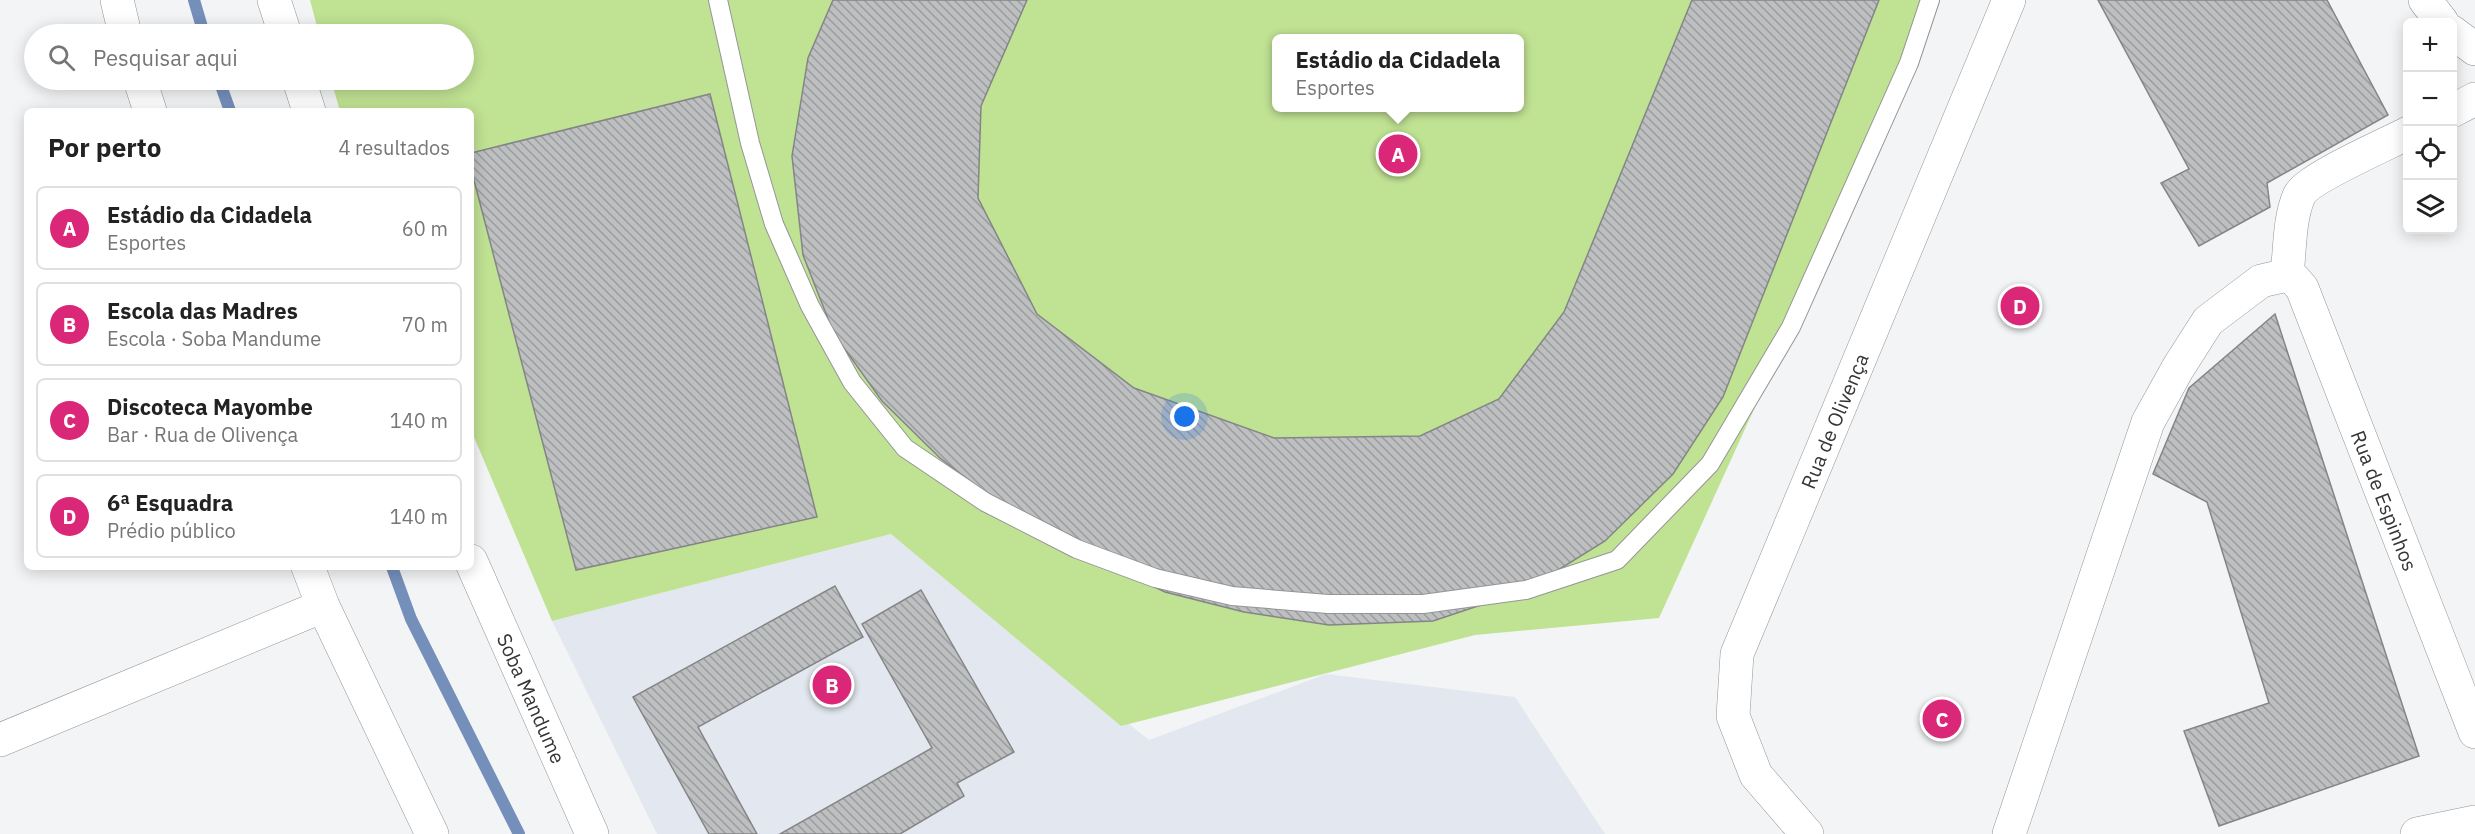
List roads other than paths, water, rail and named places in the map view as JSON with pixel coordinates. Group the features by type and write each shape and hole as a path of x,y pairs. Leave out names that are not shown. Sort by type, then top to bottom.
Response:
{"street":[{"path":"117,0 123,24"},
{"path":"274,0 282,24"},
{"name":"Rua de Olivença","path":"1807,834 1756,775 1733,716 1737,654 2009,0"},
{"path":"2425,0 2439,18"},
{"path":"2457,36 2475,49"},
{"path":"143,90 149,108"},
{"path":"302,90 308,108"},
{"path":"2457,108 2475,99"},
{"path":"2009,834 2148,422 2178,368 2208,321 2261,281 2287,275 2295,209 2300,194 2314,181 2403,136"},
{"name":"Rua de Espinhos","path":"2287,275 2302,288 2475,732"},
{"name":"Soba Mandume","path":"474,568 592,834"},
{"path":"309,570 322,606 432,834"},
{"path":"0,740 322,606"},
{"path":"2418,834 2475,822"}],"lane":[{"path":"718,0 750,143 774,224 810,306 852,382 905,448 985,502 1077,549 1144,574 1232,596 1328,604 1424,604 1526,590 1617,560 1710,464 1791,327 1909,63 1930,0"}],"waterway":[{"path":"194,0 201,24"},
{"path":"223,90 229,108"},
{"path":"393,570 411,619 519,834"}],"place":[{"name":"Estádio da Cidadela","path":"1398,154"},
{"name":"6ª Esquadra","path":"2020,306"},
{"name":"Escola das Madres","path":"832,685"},
{"name":"Discoteca Mayombe","path":"1942,719"}]}
